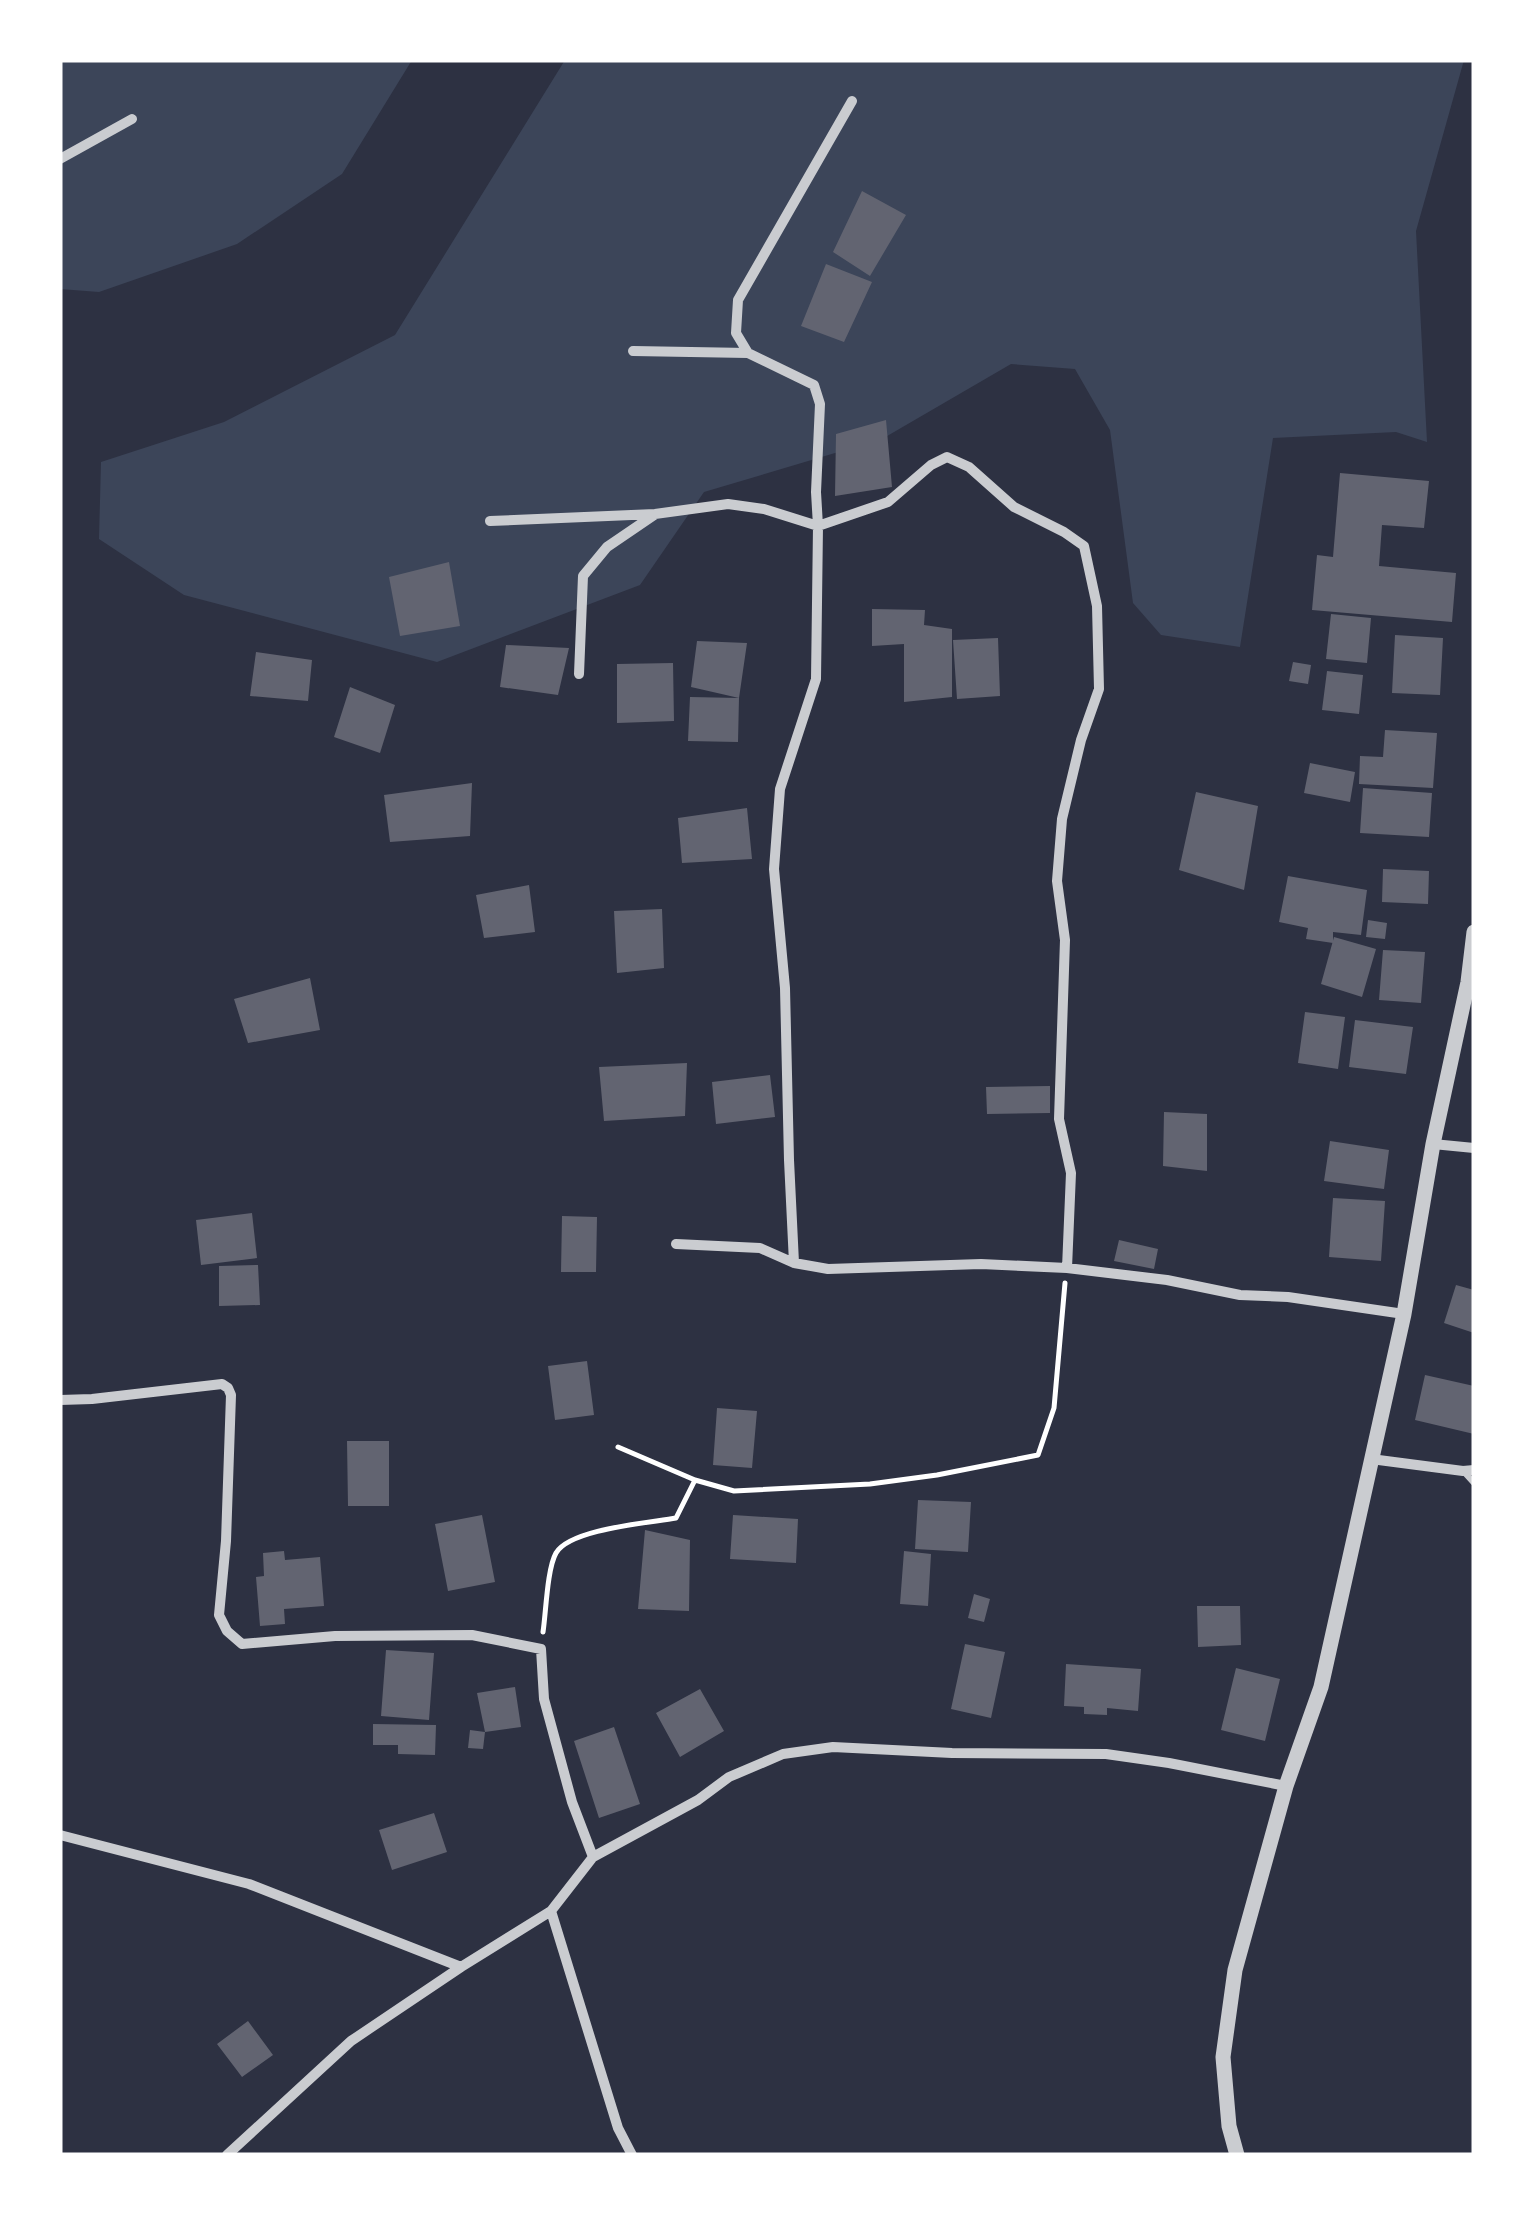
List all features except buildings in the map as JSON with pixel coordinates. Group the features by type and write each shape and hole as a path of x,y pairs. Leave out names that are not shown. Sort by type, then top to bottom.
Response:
{"street":[{"path":"748,353 736,333 738,300 852,101"},
{"path":"60,159 132,119"},
{"path":"633,351 748,353 814,385 820,404 816,679 780,788 774,869 785,988 794,1263"},
{"path":"490,521 655,514 728,504 764,508 818,526 888,502 930,464 948,457 969,467 1014,507 1084,546 1097,606 1099,690 1081,740 1062,819 1057,881 1065,940 1059,1118 1071,1173 1066,1268"},
{"path":"579,674 583,576 607,547 655,514"},
{"path":"1237,2155 1229,2126 1223,2057 1235,1970 1286,1786 1321,1687 1404,1314 1433,1144 1468,982 1474,932"},
{"path":"1433,1144 1474,1148"},
{"path":"676,1244 760,1248 794,1263 828,1270 981,1264 1066,1268 1167,1280 1240,1295 1288,1297 1404,1314"},
{"path":"60,1400 222,1384 228,1388 231,1395 226,1541 219,1615 227,1631 242,1644 335,1636 472,1635 541,1648 544,1698 572,1802 593,1857"},
{"path":"1371,1459 1468,1470"},
{"path":"227,2155 351,2040 551,1912 593,1857 698,1800 729,1777 783,1754 833,1747 1106,1754 1169,1762 1286,1786"},
{"path":"60,1835 250,1884 461,1967"},
{"path":"551,1912 618,2128 632,2155"}],"lane":[{"path":"1468,1470 1474,1483"}],"path":[{"path":"618,1446 696,1480 734,1491 870,1484 1038,1455 1054,1408 1066,1268"},
{"path":"541,1648 553,1557 562,1544 582,1534 676,1518 696,1480"}],"shaded area":[{"path":"60,60 412,60 342,174 237,244 99,292 60,289"},
{"path":"565,60 1464,60 1416,231 1427,442 1396,432 1273,438 1240,647 1161,635 1133,603 1110,430 1075,369 1011,364 882,439 704,492 640,585 437,662 184,595 99,539 101,462 224,422 395,335"}]}
